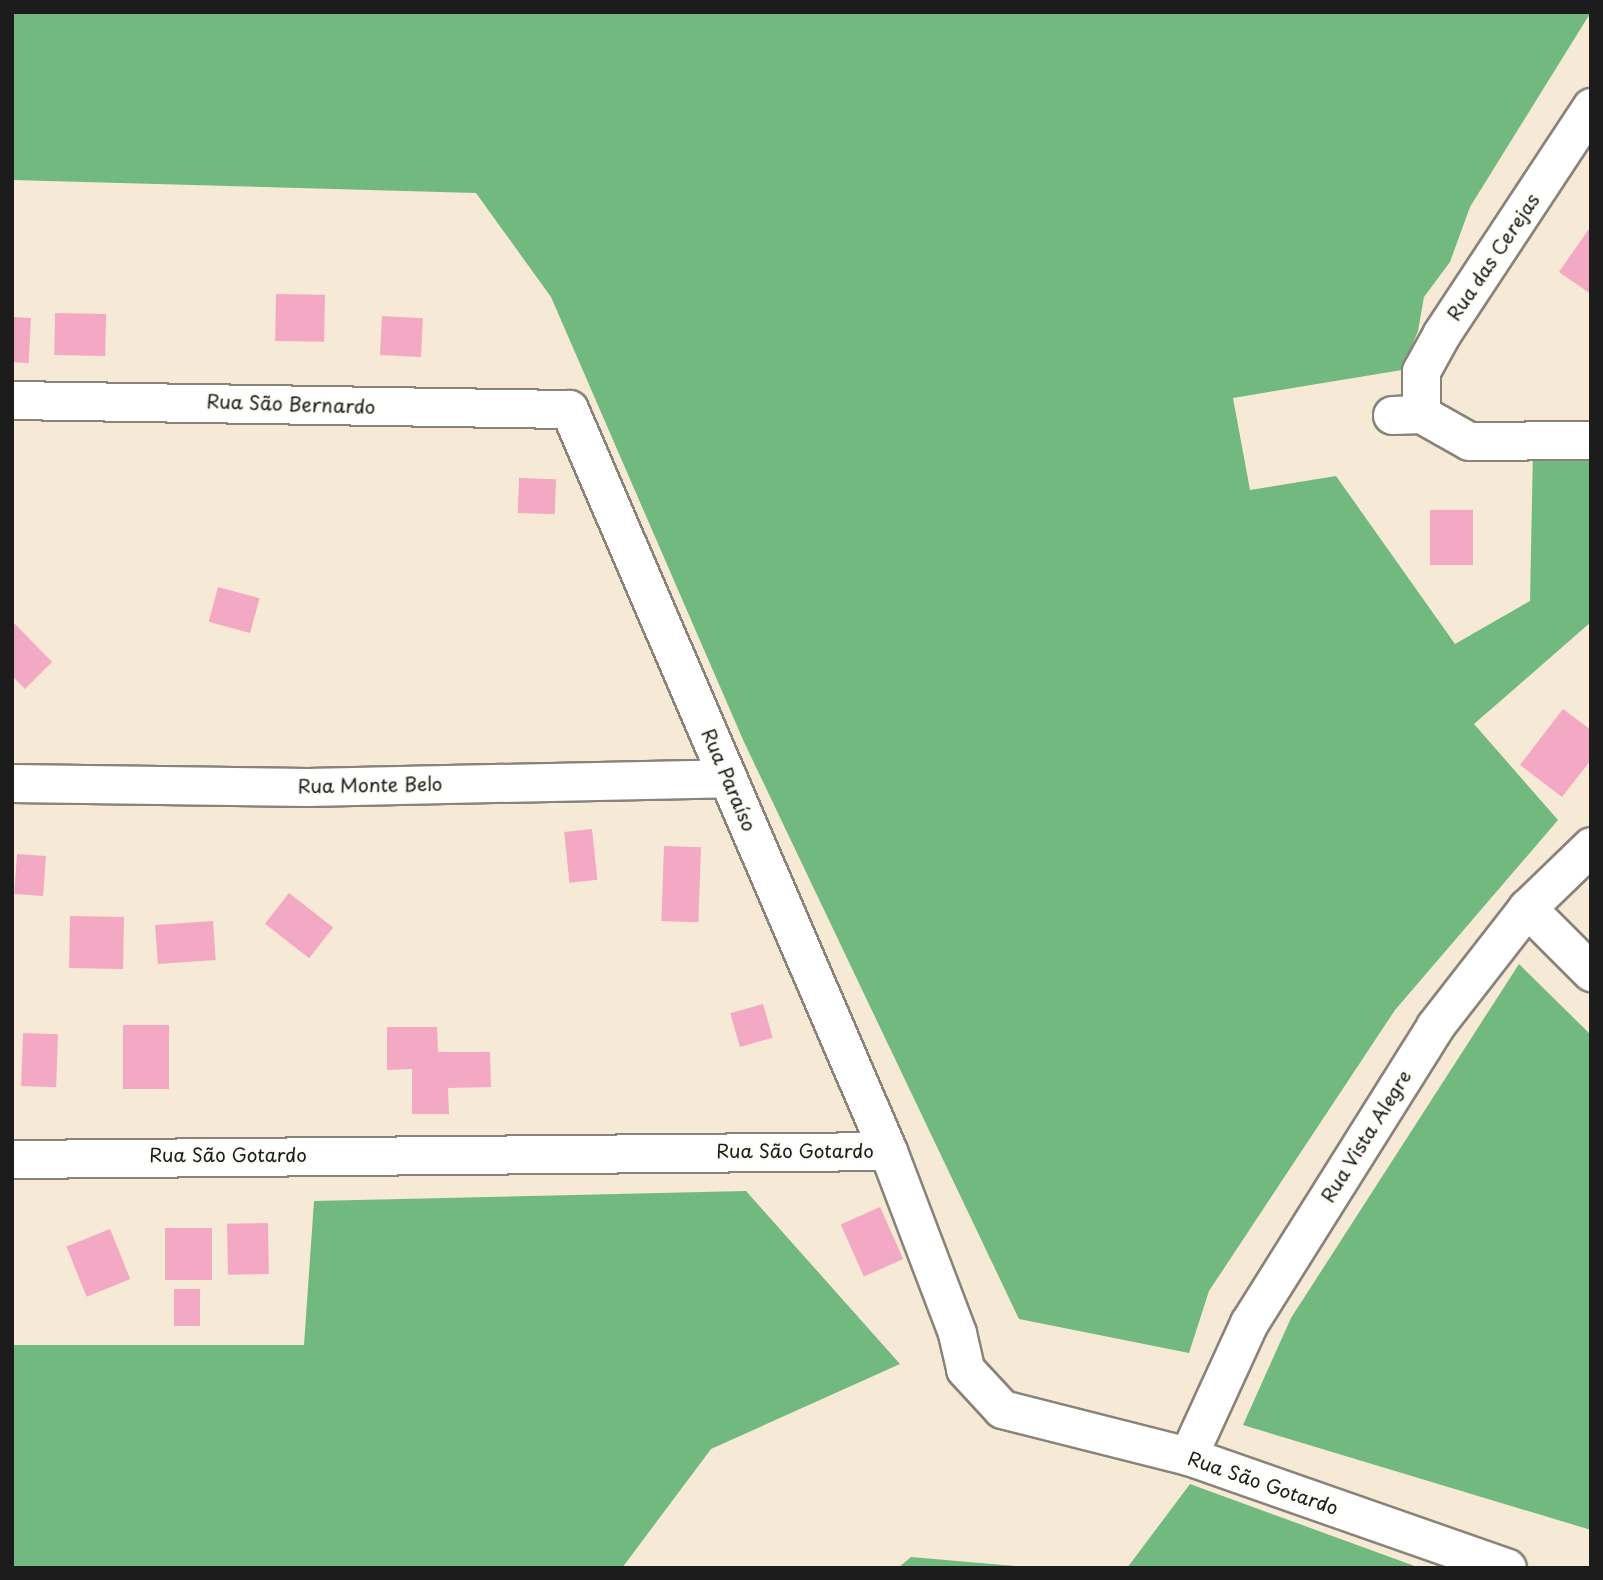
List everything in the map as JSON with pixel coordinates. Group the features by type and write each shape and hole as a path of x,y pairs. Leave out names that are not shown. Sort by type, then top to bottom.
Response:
{"street":[{"name":"Rua das Cerejas","path":"1591,107 1436,342 1421,371 1406,415 1469,441 1591,440"},
{"name":"Rua São Bernardo","path":"12,400 569,409"},
{"name":"Rua Paraíso","path":"569,409 888,1151"},
{"name":"Rua Monte Belo","path":"12,783 307,787 728,778"},
{"name":"Rua Vista Alegre","path":"1188,1456 1249,1323 1435,1026 1527,908 1591,846"},
{"path":"1527,908 1591,972"},
{"name":"Rua São Gotardo","path":"12,1160 888,1151 957,1333 965,1369 1002,1409 1188,1456 1507,1568"}],"green space":[{"path":"12,12 1591,12 1470,207 1450,262 1424,297 1418,331 1402,370 1233,398 1250,490 1336,476 1455,644 1530,601 1533,451 1591,456 1591,622 1474,724 1558,820 1395,1010 1209,1291 1189,1353 1019,1319 744,742 551,297 476,193 12,180"},
{"path":"1519,964 1591,1035 1591,1530 1243,1425 1291,1318"},
{"path":"746,1191 900,1364 711,1449 622,1568 12,1568 12,1345 304,1345 314,1201"},
{"path":"1190,1484 1420,1568 1127,1568"},
{"path":"911,1557 1039,1568 898,1568"}],"building":[{"path":"1591,226 1591,294 1559,272"},
{"path":"276,294 325,295 324,342 275,341"},
{"path":"55,313 106,314 105,356 54,355"},
{"path":"382,316 423,318 421,357 380,355"},
{"path":"12,317 31,318 29,363 12,362"},
{"path":"519,478 556,479 555,514 518,513"},
{"path":"1430,510 1473,510 1473,565 1430,565"},
{"path":"218,587 260,598 250,633 209,622"},
{"path":"12,621 52,662 25,689 12,676"},
{"path":"1563,709 1591,730 1591,760 1562,797 1520,765"},
{"path":"592,829 597,880 569,883 564,832"},
{"path":"664,846 701,847 698,922 661,921"},
{"path":"17,854 46,856 43,896 14,894"},
{"path":"289,893 333,927 309,958 265,924"},
{"path":"70,916 124,917 123,969 69,968"},
{"path":"213,921 216,960 158,964 155,925"},
{"path":"763,1004 773,1038 740,1047 730,1013"},
{"path":"123,1025 169,1025 169,1089 123,1089"},
{"path":"387,1027 437,1027 438,1052 490,1052 491,1087 448,1088 449,1114 412,1114 412,1069 387,1070"},
{"path":"23,1033 58,1034 56,1087 21,1086"},
{"path":"880,1207 903,1259 864,1277 841,1224"},
{"path":"268,1223 269,1274 228,1275 227,1224"},
{"path":"165,1228 212,1228 212,1280 165,1280"},
{"path":"110,1229 130,1279 87,1297 66,1247"},
{"path":"174,1289 200,1289 200,1326 174,1326"}]}
